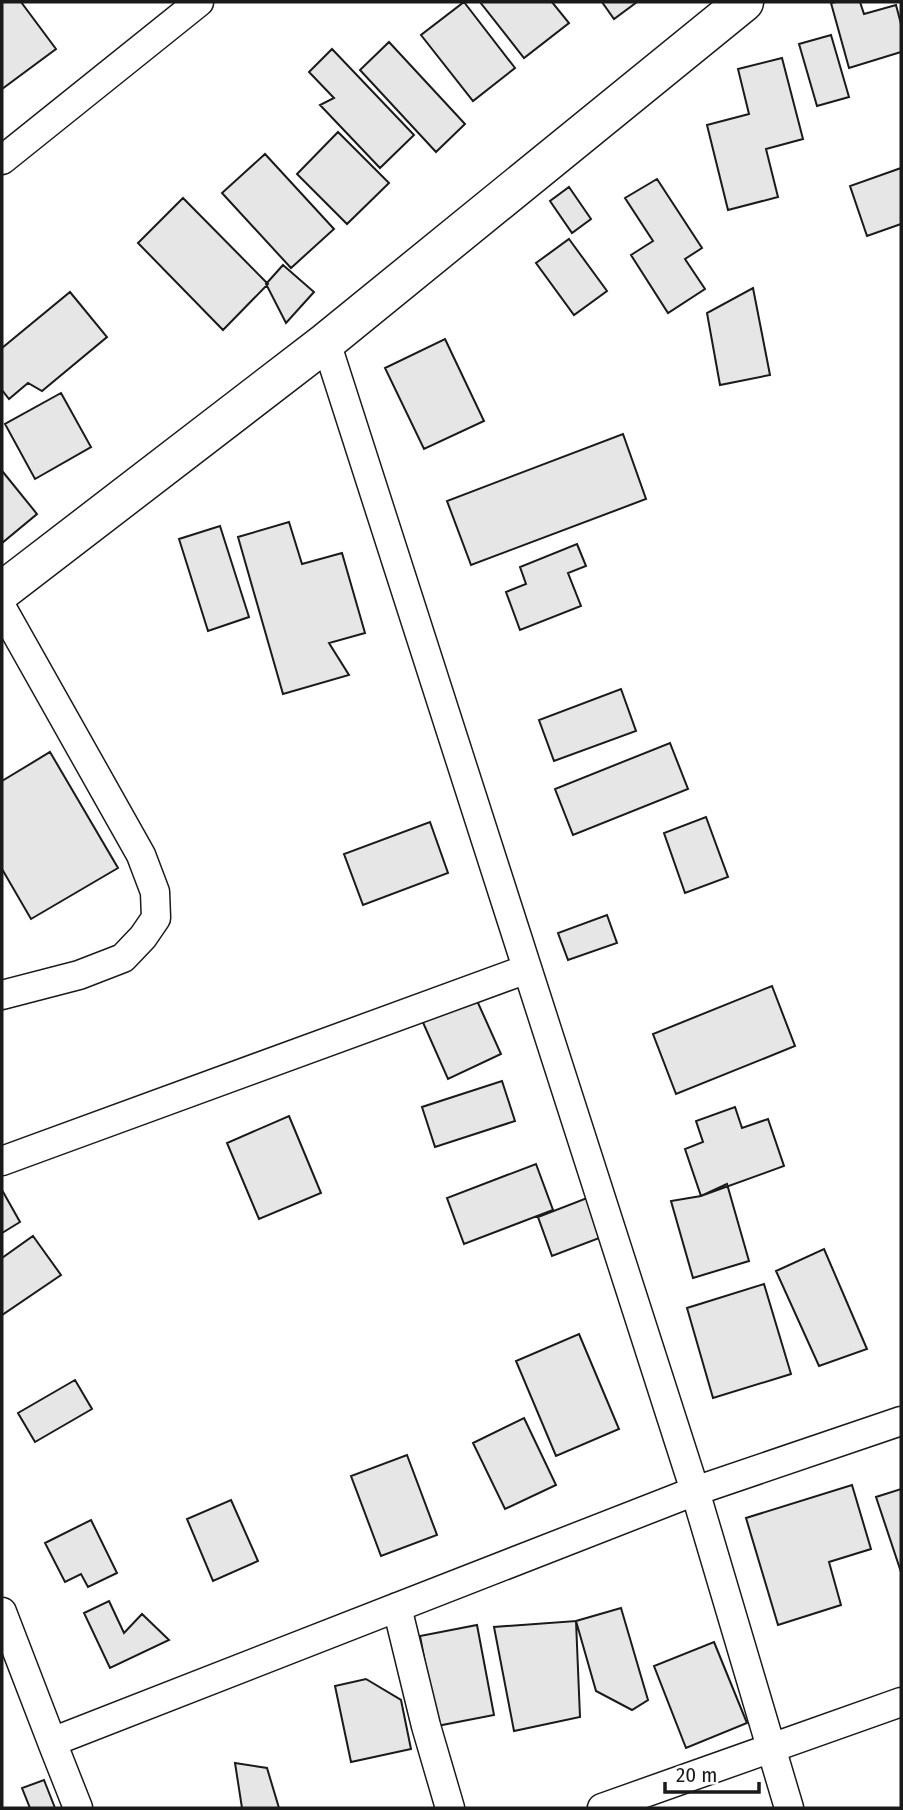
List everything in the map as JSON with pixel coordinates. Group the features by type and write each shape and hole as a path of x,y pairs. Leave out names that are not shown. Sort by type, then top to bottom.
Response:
{"main road":[{"path":"2,591 326,342 744,2"}],"street":[{"path":"2,160 199,2"},
{"path":"326,342 695,1491 789,1808"},
{"path":"2,608 141,855 155,892 156,918 123,958 79,975 2,995"},
{"path":"2,1161 527,969"},
{"path":"52,1742 695,1491 901,1421"},
{"path":"397,1607 426,1726 450,1808"},
{"path":"2,1612 78,1808"},
{"path":"602,1808 901,1702"}],"building":[{"path":"2,2 21,2 56,49 2,89"},
{"path":"464,2 515,68 473,101 421,35"},
{"path":"480,2 552,2 569,23 524,58"},
{"path":"602,2 637,2 614,19"},
{"path":"860,2 864,14 896,5 901,24 901,52 849,68 831,3"},
{"path":"831,35 849,97 817,106 799,44"},
{"path":"389,42 465,124 436,152 360,70"},
{"path":"332,49 414,135 380,168 320,105 334,98 309,72"},
{"path":"782,58 803,139 766,149 778,197 728,210 707,125 749,114 738,69"},
{"path":"338,132 389,183 347,224 297,174"},
{"path":"265,154 334,229 291,268 222,193"},
{"path":"901,168 901,224 867,236 850,186"},
{"path":"657,179 702,248 685,259 705,289 668,313 631,255 653,241 625,198"},
{"path":"569,187 591,219 572,233 550,201"},
{"path":"183,198 268,284 223,330 138,243"},
{"path":"569,239 607,291 574,315 536,263"},
{"path":"283,265 314,292 286,323 266,284"},
{"path":"753,288 770,375 720,385 707,313"},
{"path":"70,292 107,337 42,391 28,383 9,399 2,390 2,348"},
{"path":"445,339 484,421 424,449 385,368"},
{"path":"61,393 91,447 35,479 5,424"},
{"path":"623,434 646,499 471,565 447,501"},
{"path":"2,473 37,514 2,543"},
{"path":"289,522 302,564 342,553 365,633 329,643 349,675 283,694 238,537"},
{"path":"220,526 249,617 208,631 179,539"},
{"path":"577,544 586,566 568,573 581,606 520,630 506,592 526,584 520,567"},
{"path":"621,689 636,731 554,761 539,720"},
{"path":"670,743 688,789 573,835 555,789"},
{"path":"50,752 118,868 31,919 2,869 2,781"},
{"path":"706,817 728,877 685,893 664,833"},
{"path":"430,822 448,873 363,905 344,854"},
{"path":"607,915 617,943 568,960 558,933"},
{"path":"772,986 795,1046 676,1094 653,1034"},
{"path":"474,994 501,1054 448,1079 421,1018"},
{"path":"502,1081 515,1121 435,1147 422,1107"},
{"path":"735,1107 742,1128 768,1119 784,1166 701,1196 685,1149 703,1142 696,1121"},
{"path":"289,1116 321,1193 259,1219 227,1143"},
{"path":"536,1164 553,1210 464,1244 447,1198"},
{"path":"727,1184 749,1261 693,1278 671,1201 701,1196"},
{"path":"2,1190 20,1222 2,1233"},
{"path":"587,1198 602,1237 552,1256 538,1217"},
{"path":"33,1236 61,1275 2,1315 2,1258"},
{"path":"824,1249 867,1349 819,1366 776,1271"},
{"path":"764,1284 791,1374 713,1398 687,1308"},
{"path":"579,1334 619,1429 556,1456 516,1361"},
{"path":"75,1380 92,1409 35,1442 18,1413"},
{"path":"524,1418 556,1485 505,1509 473,1443"},
{"path":"407,1455 437,1535 381,1556 351,1476"},
{"path":"852,1485 871,1549 829,1562 841,1605 778,1625 746,1518"},
{"path":"901,1489 901,1572 876,1497"},
{"path":"231,1500 258,1561 213,1581 187,1519"},
{"path":"91,1520 117,1573 88,1587 81,1574 65,1582 45,1543"},
{"path":"109,1601 124,1633 142,1614 169,1640 110,1668 84,1613"},
{"path":"621,1608 648,1700 632,1710 596,1691 576,1621"},
{"path":"576,1621 580,1717 514,1731 494,1627"},
{"path":"477,1625 494,1715 437,1726 420,1636"},
{"path":"714,1642 747,1723 686,1748 654,1666"},
{"path":"366,1679 401,1700 411,1749 351,1762 335,1686"},
{"path":"235,1763 267,1768 279,1808 242,1808"},
{"path":"44,1780 55,1808 30,1808 22,1788"}]}
